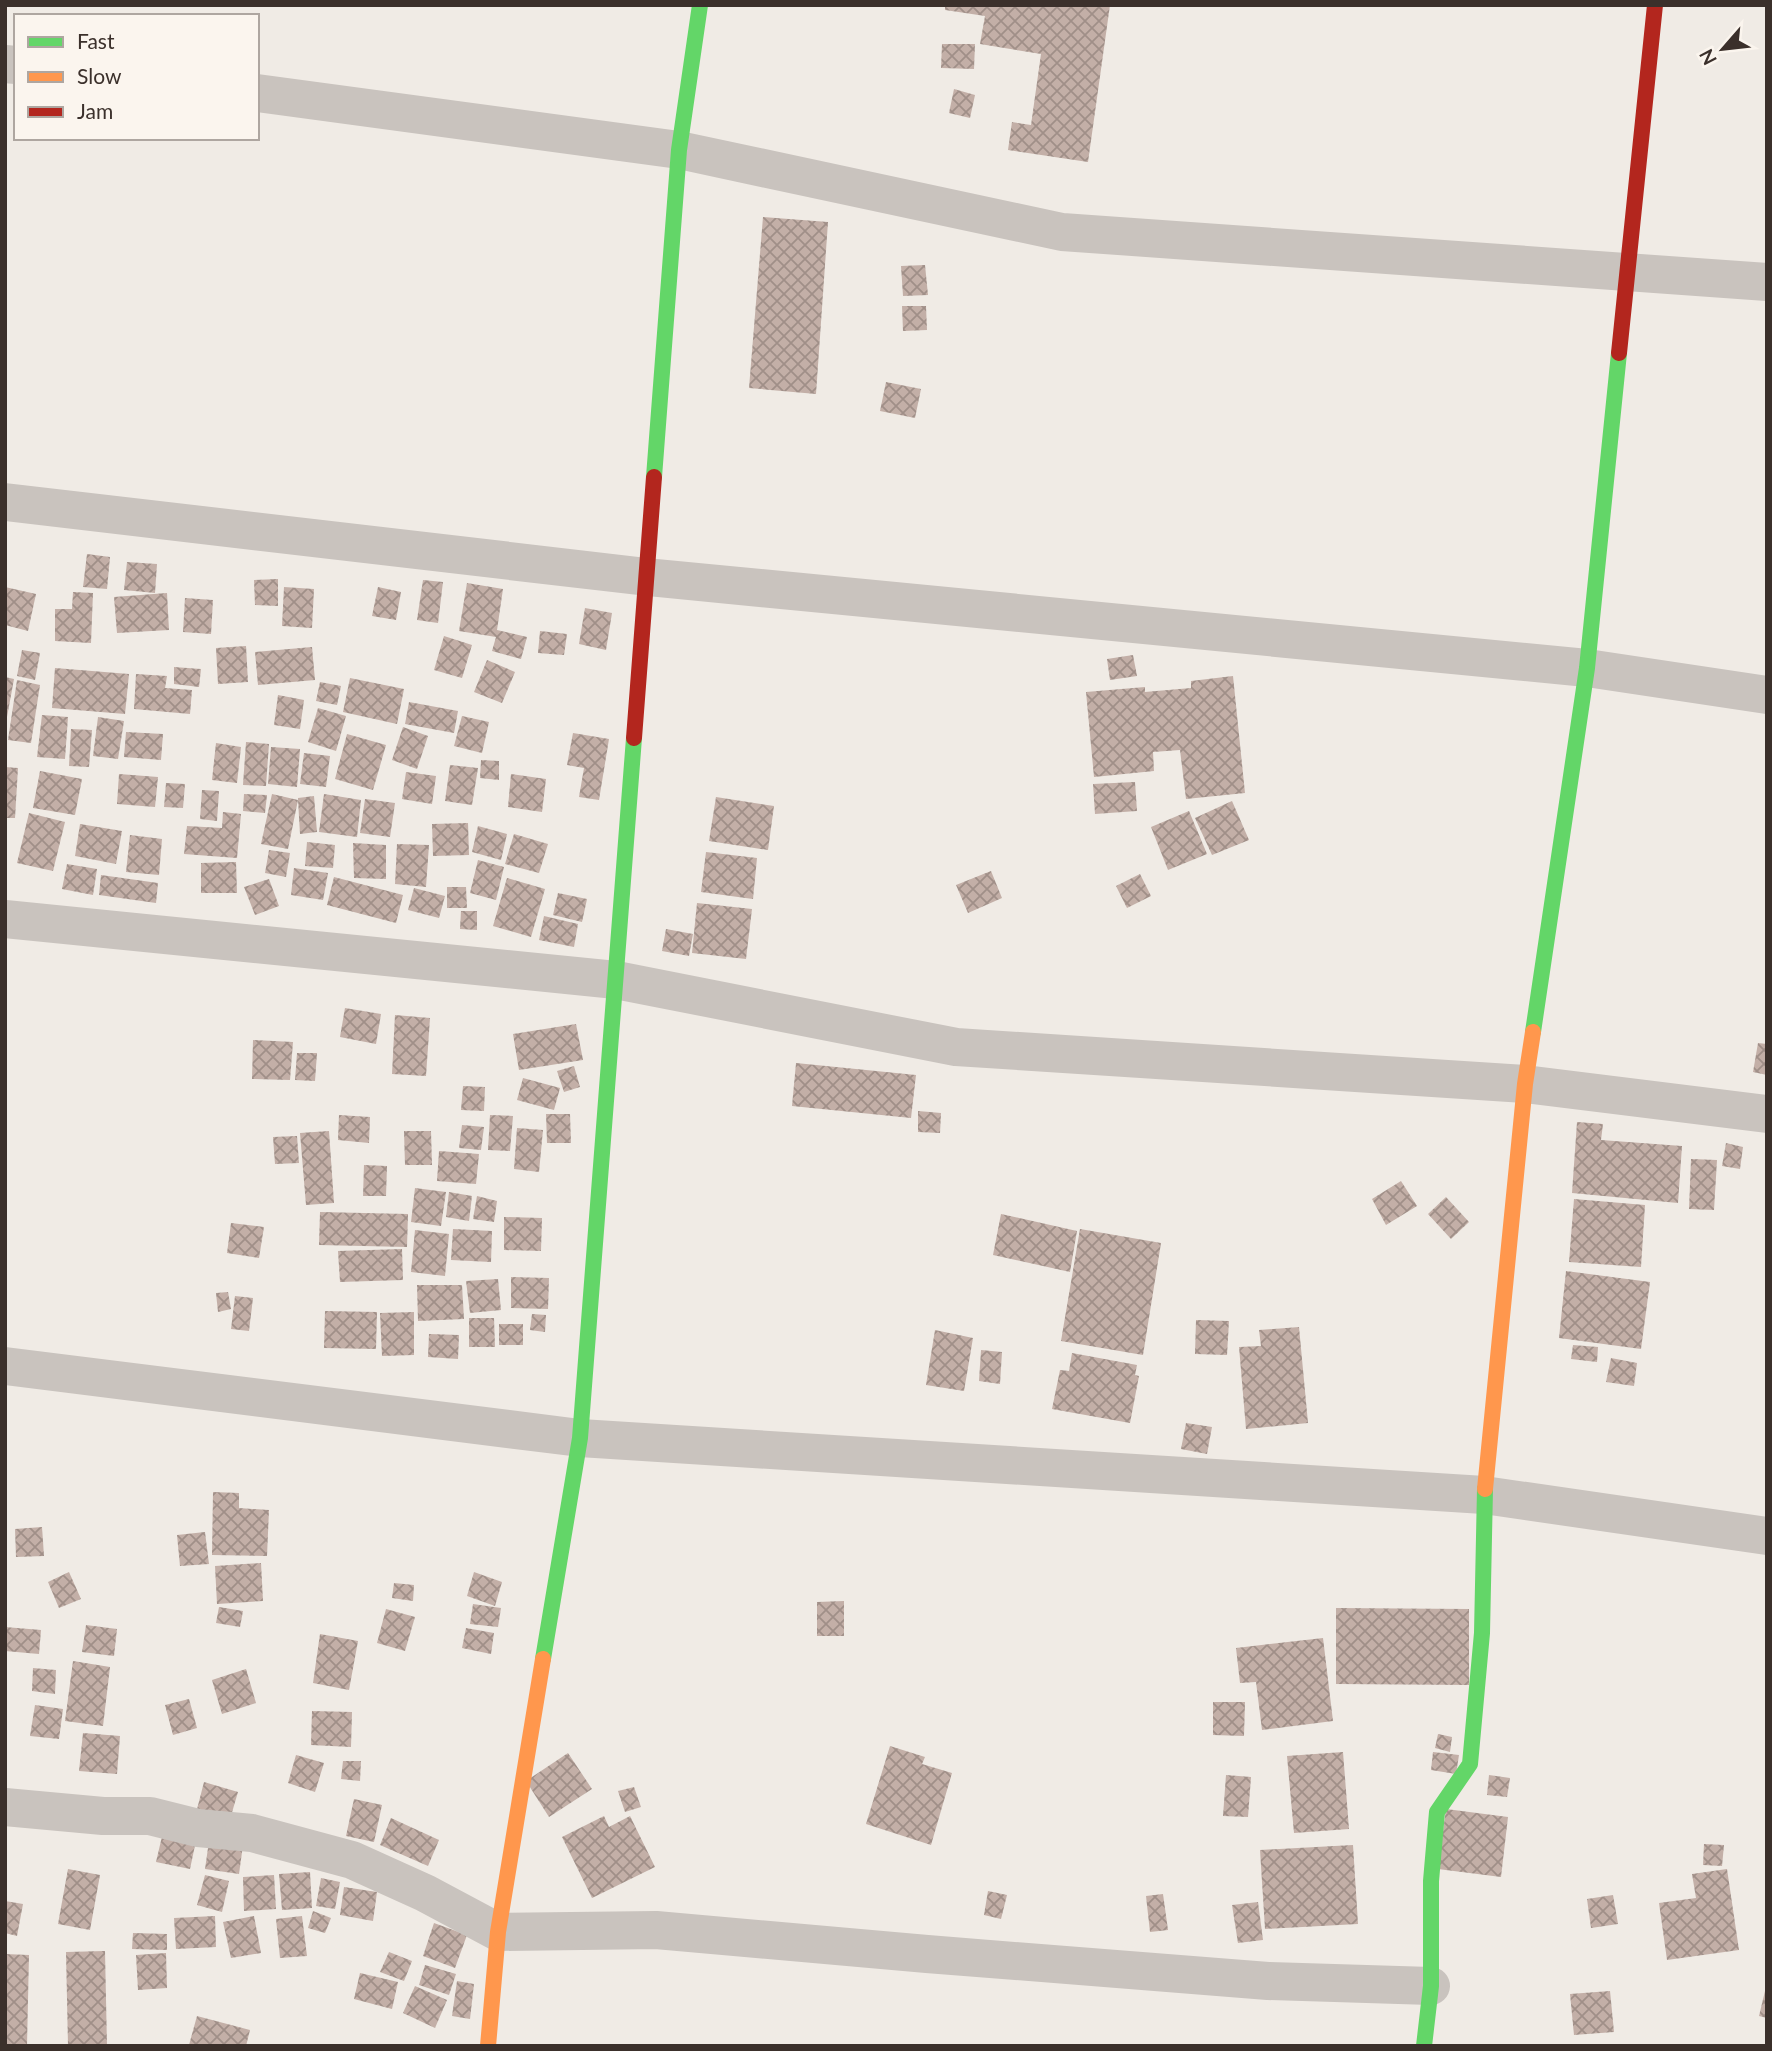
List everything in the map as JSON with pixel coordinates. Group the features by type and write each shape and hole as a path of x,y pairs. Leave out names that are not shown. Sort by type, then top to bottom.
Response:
{"street":[{"path":"488,2046 498,1932 580,1438 679,150 700,5"},
{"path":"1424,2046 1431,1986 1431,1881 1437,1812 1470,1764 1482,1633 1484,1495 1525,1084 1587,668 1655,5"},
{"path":"259,93 679,150 1062,232 1767,282"},
{"path":"5,502 647,577 1587,668 1767,695"},
{"path":"5,919 616,980 956,1047 1525,1084 1767,1114"},
{"path":"5,1366 580,1438 1484,1495 1767,1536"},
{"path":"5,1807 103,1816 149,1816 198,1828 252,1833 352,1860 425,1893 498,1932 656,1930 1268,1981 1431,1986"}],"building":[{"path":"945,5 1110,5 1088,162 1008,150 1012,122 1031,125 1041,54 980,44 985,16 945,10"},
{"path":"942,44 975,44 974,69 941,68"},
{"path":"954,89 975,95 970,118 949,113"},
{"path":"763,217 828,222 816,394 749,388"},
{"path":"925,265 928,295 903,296 901,266"},
{"path":"902,306 926,306 927,330 903,331"},
{"path":"886,382 921,389 915,418 880,411"},
{"path":"87,554 110,557 107,589 83,587"},
{"path":"127,562 157,564 155,593 124,590"},
{"path":"278,579 278,606 255,605 254,580"},
{"path":"423,580 443,582 438,623 417,620"},
{"path":"467,583 503,589 497,630 527,637 521,659 492,651 496,637 459,631"},
{"path":"5,587 36,594 28,631 5,625"},
{"path":"284,587 314,589 312,628 282,626"},
{"path":"378,587 401,592 396,620 372,616"},
{"path":"73,592 93,593 91,643 55,641 55,609 72,609"},
{"path":"167,593 169,630 117,633 114,597"},
{"path":"185,598 213,600 211,634 183,632"},
{"path":"585,608 612,613 606,650 579,644"},
{"path":"540,631 567,634 564,655 538,653"},
{"path":"444,636 472,645 462,678 434,670"},
{"path":"246,646 248,682 218,684 216,648"},
{"path":"312,647 315,680 258,685 255,652"},
{"path":"22,650 40,653 35,680 17,676"},
{"path":"1133,655 1137,676 1110,680 1107,659"},
{"path":"487,660 515,672 502,703 474,692"},
{"path":"174,667 201,669 199,687 174,684"},
{"path":"55,668 129,674 125,714 52,708"},
{"path":"136,674 167,676 165,688 192,690 190,714 134,709"},
{"path":"1233,676 1245,793 1186,799 1180,750 1153,752 1154,771 1094,777 1086,692 1145,687 1145,692 1191,688 1191,681"},
{"path":"5,677 14,679 7,717 5,717"},
{"path":"350,678 404,689 397,724 343,712"},
{"path":"17,680 40,685 31,743 8,740"},
{"path":"320,682 341,686 337,705 316,701"},
{"path":"278,695 304,700 300,729 274,725"},
{"path":"409,702 458,711 454,733 405,724"},
{"path":"318,708 346,716 336,751 308,742"},
{"path":"42,715 68,717 65,759 37,757"},
{"path":"462,716 489,722 482,753 454,746"},
{"path":"98,717 124,721 118,759 93,756"},
{"path":"403,727 428,736 417,769 392,760"},
{"path":"71,729 92,730 89,767 69,766"},
{"path":"126,732 163,734 161,760 124,757"},
{"path":"573,733 609,739 599,800 579,797 584,768 567,765"},
{"path":"347,734 386,745 373,790 335,779"},
{"path":"246,742 269,744 266,786 243,785"},
{"path":"216,743 241,747 237,783 212,780"},
{"path":"271,747 300,749 297,787 268,784"},
{"path":"304,753 330,756 326,787 300,784"},
{"path":"481,760 499,761 499,780 480,778"},
{"path":"450,765 478,768 472,805 445,801"},
{"path":"5,767 18,768 15,818 5,818"},
{"path":"40,771 82,779 75,815 33,808"},
{"path":"406,772 436,776 432,804 402,799"},
{"path":"119,774 158,777 155,807 117,804"},
{"path":"511,774 546,779 542,812 508,807"},
{"path":"1135,782 1137,811 1095,814 1093,784"},
{"path":"166,783 185,784 183,808 164,807"},
{"path":"202,790 219,791 217,821 200,819"},
{"path":"244,794 267,795 265,813 243,811"},
{"path":"272,794 298,800 288,849 261,844"},
{"path":"324,794 361,800 357,837 319,832"},
{"path":"314,796 317,832 300,834 298,798"},
{"path":"716,797 774,806 768,850 709,841"},
{"path":"365,799 395,803 390,837 360,833"},
{"path":"1232,801 1249,840 1212,855 1195,818"},
{"path":"1189,811 1207,854 1168,870 1151,827"},
{"path":"223,812 241,814 237,858 184,854 187,826 222,828"},
{"path":"29,813 65,822 53,871 17,863"},
{"path":"468,823 469,855 433,856 432,824"},
{"path":"80,824 122,831 116,864 75,856"},
{"path":"478,826 507,834 501,860 472,852"},
{"path":"514,834 548,844 539,873 505,864"},
{"path":"130,835 162,839 159,875 126,872"},
{"path":"307,842 335,845 333,868 305,866"},
{"path":"353,843 386,845 386,879 354,878"},
{"path":"397,844 429,845 426,887 395,884"},
{"path":"269,850 290,853 286,877 265,873"},
{"path":"706,852 757,858 753,899 701,892"},
{"path":"478,860 504,867 496,900 470,893"},
{"path":"236,862 237,893 201,893 201,863"},
{"path":"67,864 97,869 93,895 62,889"},
{"path":"294,868 328,873 323,900 291,895"},
{"path":"991,871 1002,898 968,913 956,885"},
{"path":"1140,874 1151,896 1127,908 1116,886"},
{"path":"101,875 158,883 156,903 99,895"},
{"path":"334,877 403,895 396,923 327,905"},
{"path":"507,878 545,889 531,937 493,926"},
{"path":"269,879 279,906 255,915 244,887"},
{"path":"447,887 466,887 467,908 447,908"},
{"path":"414,888 445,896 439,918 408,910"},
{"path":"558,893 587,899 582,922 553,915"},
{"path":"697,903 752,909 746,959 692,953"},
{"path":"461,911 477,911 477,930 460,929"},
{"path":"544,916 578,924 574,947 539,940"},
{"path":"666,929 693,934 689,956 662,951"},
{"path":"345,1008 381,1014 376,1044 340,1037"},
{"path":"395,1015 430,1018 426,1076 392,1074"},
{"path":"576,1024 583,1060 519,1070 513,1034"},
{"path":"253,1040 293,1042 290,1080 252,1079"},
{"path":"1758,1043 1767,1044 1767,1075 1753,1072"},
{"path":"297,1053 317,1053 315,1081 295,1080"},
{"path":"796,1063 916,1075 911,1118 792,1106"},
{"path":"574,1066 580,1087 564,1092 557,1071"},
{"path":"523,1078 560,1088 554,1110 517,1100"},
{"path":"463,1086 485,1087 484,1111 461,1110"},
{"path":"918,1111 941,1113 940,1133 918,1132"},
{"path":"546,1114 570,1114 571,1143 547,1143"},
{"path":"339,1115 370,1117 369,1143 338,1140"},
{"path":"490,1115 513,1116 510,1151 488,1150"},
{"path":"1577,1122 1603,1124 1601,1140 1682,1146 1678,1203 1572,1193"},
{"path":"462,1125 484,1127 481,1150 459,1148"},
{"path":"517,1128 543,1130 539,1172 514,1169"},
{"path":"329,1131 334,1203 306,1205 300,1133"},
{"path":"404,1131 431,1131 432,1165 405,1165"},
{"path":"297,1136 299,1163 275,1164 273,1137"},
{"path":"1726,1143 1743,1147 1740,1169 1722,1166"},
{"path":"439,1151 479,1154 476,1184 437,1181"},
{"path":"1691,1159 1717,1160 1714,1210 1689,1209"},
{"path":"364,1165 387,1166 386,1196 363,1196"},
{"path":"1401,1181 1417,1206 1386,1225 1372,1199"},
{"path":"415,1188 446,1192 441,1226 411,1222"},
{"path":"449,1192 472,1196 469,1221 446,1217"},
{"path":"477,1196 497,1201 494,1222 473,1219"},
{"path":"1446,1197 1469,1222 1451,1239 1428,1214"},
{"path":"1574,1199 1645,1205 1641,1267 1569,1262"},
{"path":"320,1212 408,1214 407,1247 319,1245"},
{"path":"1001,1214 1077,1231 1070,1272 993,1255"},
{"path":"504,1217 542,1218 541,1251 504,1250"},
{"path":"231,1223 264,1227 259,1258 227,1253"},
{"path":"453,1229 492,1231 491,1262 451,1260"},
{"path":"1080,1229 1161,1243 1143,1355 1061,1341"},
{"path":"415,1230 449,1234 445,1276 411,1272"},
{"path":"402,1249 403,1280 340,1282 338,1251"},
{"path":"1566,1271 1650,1282 1641,1349 1559,1338"},
{"path":"511,1277 549,1278 548,1309 511,1308"},
{"path":"498,1279 501,1310 470,1313 466,1281"},
{"path":"417,1285 462,1285 464,1319 418,1321"},
{"path":"228,1292 231,1309 218,1312 216,1293"},
{"path":"235,1296 253,1298 249,1331 231,1329"},
{"path":"325,1311 377,1312 376,1349 324,1348"},
{"path":"414,1312 414,1355 382,1356 380,1313"},
{"path":"532,1314 546,1315 545,1332 530,1330"},
{"path":"469,1318 494,1318 495,1347 469,1347"},
{"path":"1196,1320 1229,1321 1227,1355 1195,1354"},
{"path":"499,1324 523,1324 523,1345 499,1345"},
{"path":"1299,1327 1308,1423 1246,1429 1239,1347 1261,1346 1259,1330"},
{"path":"935,1330 973,1338 964,1391 926,1385"},
{"path":"429,1334 459,1335 458,1359 428,1357"},
{"path":"1573,1345 1598,1347 1597,1362 1571,1359"},
{"path":"981,1350 1002,1352 1000,1384 979,1381"},
{"path":"1072,1353 1137,1365 1135,1375 1139,1376 1130,1423 1052,1409 1060,1370 1069,1371"},
{"path":"1611,1358 1637,1363 1634,1386 1606,1382"},
{"path":"1186,1423 1212,1427 1207,1454 1181,1449"},
{"path":"213,1492 239,1493 239,1508 269,1510 267,1556 212,1555"},
{"path":"42,1527 44,1556 16,1557 15,1529"},
{"path":"205,1532 209,1564 180,1566 177,1535"},
{"path":"261,1563 263,1601 217,1604 215,1566"},
{"path":"69,1572 81,1599 59,1608 48,1582"},
{"path":"474,1572 502,1582 495,1606 467,1596"},
{"path":"394,1583 414,1585 413,1601 392,1598"},
{"path":"844,1601 844,1636 817,1636 817,1602"},
{"path":"473,1604 501,1608 498,1627 470,1624"},
{"path":"219,1607 243,1611 240,1627 216,1623"},
{"path":"1336,1608 1469,1609 1469,1685 1336,1684"},
{"path":"386,1609 415,1617 405,1651 377,1643"},
{"path":"86,1625 117,1629 114,1656 82,1652"},
{"path":"5,1627 41,1630 39,1654 5,1651"},
{"path":"466,1628 494,1633 491,1654 462,1648"},
{"path":"320,1634 358,1641 349,1690 313,1683"},
{"path":"1323,1638 1333,1721 1262,1730 1256,1682 1240,1683 1236,1648"},
{"path":"73,1661 110,1667 103,1726 65,1721"},
{"path":"33,1668 56,1670 55,1694 32,1691"},
{"path":"246,1669 256,1703 222,1714 212,1680"},
{"path":"189,1699 197,1728 173,1735 165,1705"},
{"path":"1213,1702 1245,1702 1244,1736 1213,1735"},
{"path":"35,1705 63,1709 59,1739 30,1736"},
{"path":"312,1711 352,1712 351,1747 311,1745"},
{"path":"83,1733 120,1736 117,1774 79,1771"},
{"path":"1438,1734 1452,1737 1450,1752 1435,1748"},
{"path":"890,1746 925,1757 922,1764 952,1773 931,1845 866,1824"},
{"path":"1343,1752 1349,1829 1294,1833 1287,1756"},
{"path":"1433,1752 1459,1755 1456,1774 1431,1770"},
{"path":"568,1753 592,1789 549,1817 526,1781"},
{"path":"296,1755 324,1763 315,1792 288,1783"},
{"path":"343,1761 361,1761 360,1781 341,1779"},
{"path":"1226,1775 1251,1777 1248,1817 1223,1816"},
{"path":"1489,1775 1510,1778 1507,1797 1487,1795"},
{"path":"204,1782 238,1792 228,1826 195,1817"},
{"path":"634,1787 641,1807 625,1812 618,1791"},
{"path":"354,1799 382,1805 374,1842 346,1836"},
{"path":"1446,1809 1508,1817 1501,1877 1438,1869"},
{"path":"604,1816 609,1827 630,1816 655,1867 592,1898 562,1837"},
{"path":"391,1818 439,1840 428,1866 380,1845"},
{"path":"164,1828 197,1836 190,1869 156,1862"},
{"path":"209,1841 243,1845 239,1874 205,1869"},
{"path":"1704,1844 1724,1845 1722,1866 1703,1865"},
{"path":"1353,1845 1358,1924 1265,1929 1260,1850"},
{"path":"68,1869 100,1875 90,1930 58,1924"},
{"path":"1727,1869 1739,1950 1667,1960 1659,1903 1696,1898 1692,1874"},
{"path":"310,1872 312,1908 282,1910 279,1874"},
{"path":"205,1875 229,1881 222,1912 197,1905"},
{"path":"274,1875 276,1909 244,1911 243,1877"},
{"path":"321,1878 340,1882 335,1909 316,1906"},
{"path":"344,1887 377,1892 373,1921 340,1915"},
{"path":"988,1891 1007,1895 1001,1919 984,1915"},
{"path":"1163,1894 1168,1930 1150,1932 1146,1896"},
{"path":"1613,1895 1618,1924 1591,1928 1587,1899"},
{"path":"5,1901 23,1904 17,1936 5,1933"},
{"path":"1258,1902 1263,1940 1238,1943 1232,1905"},
{"path":"313,1911 331,1918 325,1933 308,1928"},
{"path":"215,1916 216,1947 176,1949 174,1918"},
{"path":"254,1916 261,1953 231,1958 223,1922"},
{"path":"302,1916 307,1956 280,1958 276,1919"},
{"path":"434,1923 467,1935 455,1968 423,1956"},
{"path":"133,1933 167,1934 167,1950 132,1949"},
{"path":"105,1951 107,2046 68,2046 66,1952"},
{"path":"389,1952 412,1961 404,1981 380,1972"},
{"path":"166,1953 167,1988 138,1990 136,1955"},
{"path":"5,1954 29,1955 27,2046 5,2046"},
{"path":"425,1965 456,1974 449,1995 419,1985"},
{"path":"360,1973 398,1982 392,2009 354,1999"},
{"path":"457,1981 474,1984 470,2019 452,2016"},
{"path":"415,1986 447,2000 435,2028 403,2013"},
{"path":"1610,1991 1614,2032 1574,2035 1570,1994"},
{"path":"1765,1991 1767,1992 1767,2018 1759,2016"},
{"path":"197,2016 250,2030 246,2046 189,2045"}],"traffic: fast":[{"path":"654,477 679,150 700,5"},
{"path":"1533,1032 1587,668 1619,353"},
{"path":"543,1659 580,1438 634,738"},
{"path":"1424,2046 1431,1986 1431,1881 1437,1812 1470,1764 1482,1633 1485,1489"}],"traffic: slow":[{"path":"1485,1489 1525,1084 1533,1032"},
{"path":"488,2046 498,1932 543,1659"}],"traffic: jam":[{"path":"1619,353 1655,5"},
{"path":"634,738 654,477"}]}
